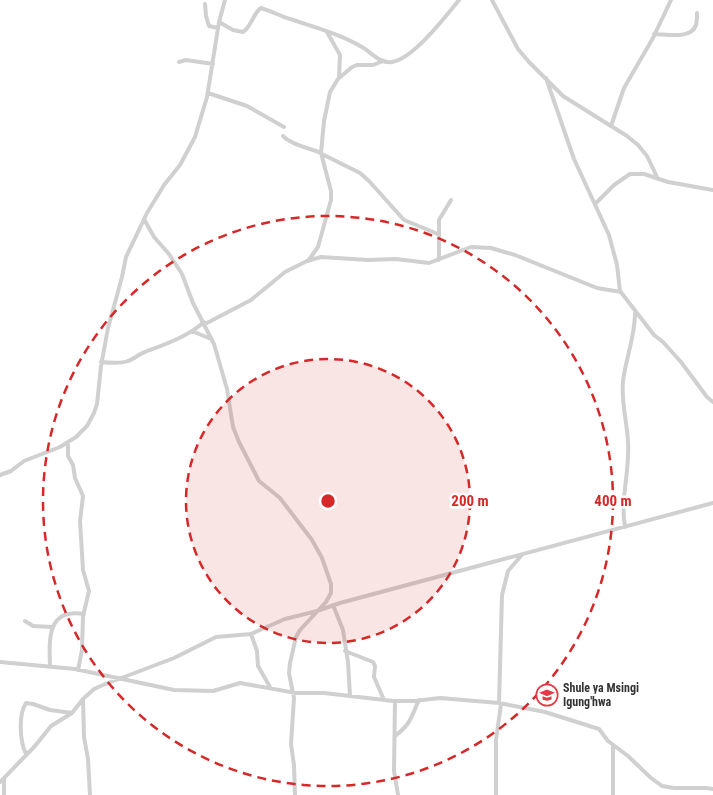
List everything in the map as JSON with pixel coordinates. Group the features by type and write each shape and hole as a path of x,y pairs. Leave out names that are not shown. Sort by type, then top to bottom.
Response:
{"street":[{"path":"0,475 11,471 24,461 68,442 87,426 94,413 97,404 101,362 126,257 144,219 189,150 208,93 219,22 225,0"},
{"path":"308,261 318,247 331,200 321,153 324,120 330,92 338,79 354,66 372,65 383,61 393,62 409,52 430,35 460,0"},
{"path":"492,0 518,49 563,96 638,145 647,156 658,179"},
{"path":"611,126 624,88 671,0"},
{"path":"205,4 208,24 218,28"},
{"path":"219,22 233,30 242,32 248,28 261,8 362,47 383,61"},
{"path":"654,34 674,35 690,32 696,26 698,13"},
{"path":"327,32 340,55 338,79"},
{"path":"179,62 186,60 213,64"},
{"path":"546,78 574,158 609,236 614,251 621,292 654,336 681,362 713,402"},
{"path":"208,93 247,106 284,127"},
{"path":"284,136 290,143 306,146 360,173 404,220 438,234"},
{"path":"595,204 614,185 630,174 644,174 658,179 713,190"},
{"path":"439,260 439,220 451,200"},
{"path":"144,219 154,237 169,254 182,274 193,303 212,339 226,383 231,418 239,442 259,481 277,494 312,540 322,558 332,590 326,602 300,630 293,647 289,673 294,693 291,744 295,795"},
{"path":"101,362 130,361 168,344 192,332 204,323 251,300 285,272 321,257 331,256 368,260 396,259 422,263 439,260 470,247 492,248 515,255 597,288 621,292"},
{"path":"625,527 624,510 628,442 622,396 635,312"},
{"path":"192,332 212,339"},
{"path":"68,442 68,456 73,465 75,478 83,500 80,521 83,570 89,591 84,614 82,650 78,670"},
{"path":"4,795 2,780 52,726 72,712 94,689 174,658 216,637 251,634 285,619 333,605 713,504"},
{"path":"496,795 496,740 500,703 502,595 508,571 521,555"},
{"path":"333,605 342,627 350,696"},
{"path":"50,666 50,639 55,622 64,614 73,612 84,614"},
{"path":"25,621 33,626 52,627"},
{"path":"251,634 257,651 258,666 270,688"},
{"path":"346,651 373,662 374,677 384,700"},
{"path":"0,662 78,670 106,677 121,678 151,687 174,690 212,691 240,683 294,693 395,701 440,698 500,703 545,712 595,727 613,745 662,786 713,790"},
{"path":"84,699 84,737 88,759 90,795"},
{"path":"395,736 410,722 419,700"},
{"path":"395,701 395,778 398,795"},
{"path":"26,754 21,740 22,710 26,703 50,710 72,712"},
{"path":"612,795 613,745"}],"place":[{"name":"Shule ya Msingi Igung'hwa","path":"547,695"}]}
